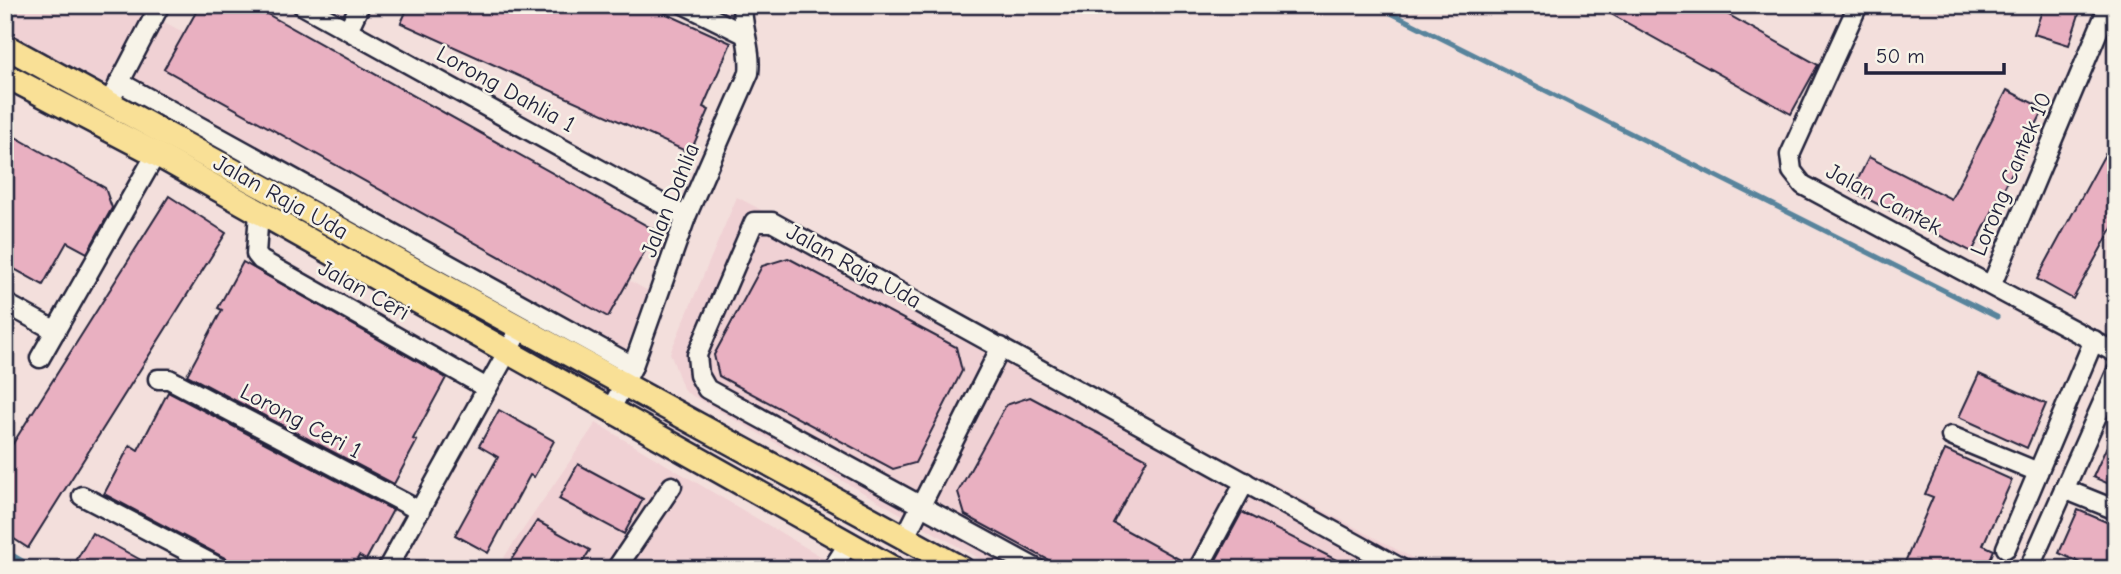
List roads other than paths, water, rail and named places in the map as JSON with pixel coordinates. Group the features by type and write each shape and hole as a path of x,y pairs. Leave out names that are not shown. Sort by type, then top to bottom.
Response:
{"main road":[{"name":"Jalan Raja Uda","path":"5,47 114,92 520,329 629,376 962,569"},
{"name":"Jalan Raja Uda","path":"5,75 156,154 894,569"}],"street":[{"path":"160,5 114,92 629,376"},
{"name":"Lorong Dahlia 1","path":"302,5 686,217"},
{"path":"348,30 360,5"},
{"path":"685,5 744,34"},
{"name":"Jalan Dahlia","path":"611,409 629,376 686,217 749,73 751,56 744,34 742,5"},
{"name":"Jalan Cantek","path":"1858,5 1799,132 1790,155 1792,171 1803,185 2116,352"},
{"name":"Lorong Cantek 10","path":"1992,284 2109,5"},
{"path":"40,358 156,154"},
{"name":"Jalan Ceri","path":"259,212 256,254 261,260 487,388"},
{"name":"Jalan Raja Uda","path":"1037,569 707,389 699,374 696,355 754,222 772,222 1402,569"},
{"path":"5,303 56,331"},
{"path":"387,569 520,329"},
{"path":"2006,548 2094,340"},
{"path":"905,537 1001,347"},
{"path":"2031,564 2116,373"},
{"name":"Lorong Ceri 1","path":"158,379 169,379 420,511"},
{"path":"1951,436 2038,472"},
{"path":"1198,569 1245,482"},
{"path":"616,569 672,486"},
{"path":"2064,489 2116,510"},
{"path":"82,496 222,569"},
{"path":"832,569 849,543"}],"waterway":[{"path":"1375,5 1997,317"},
{"path":"5,551 36,569"}]}
